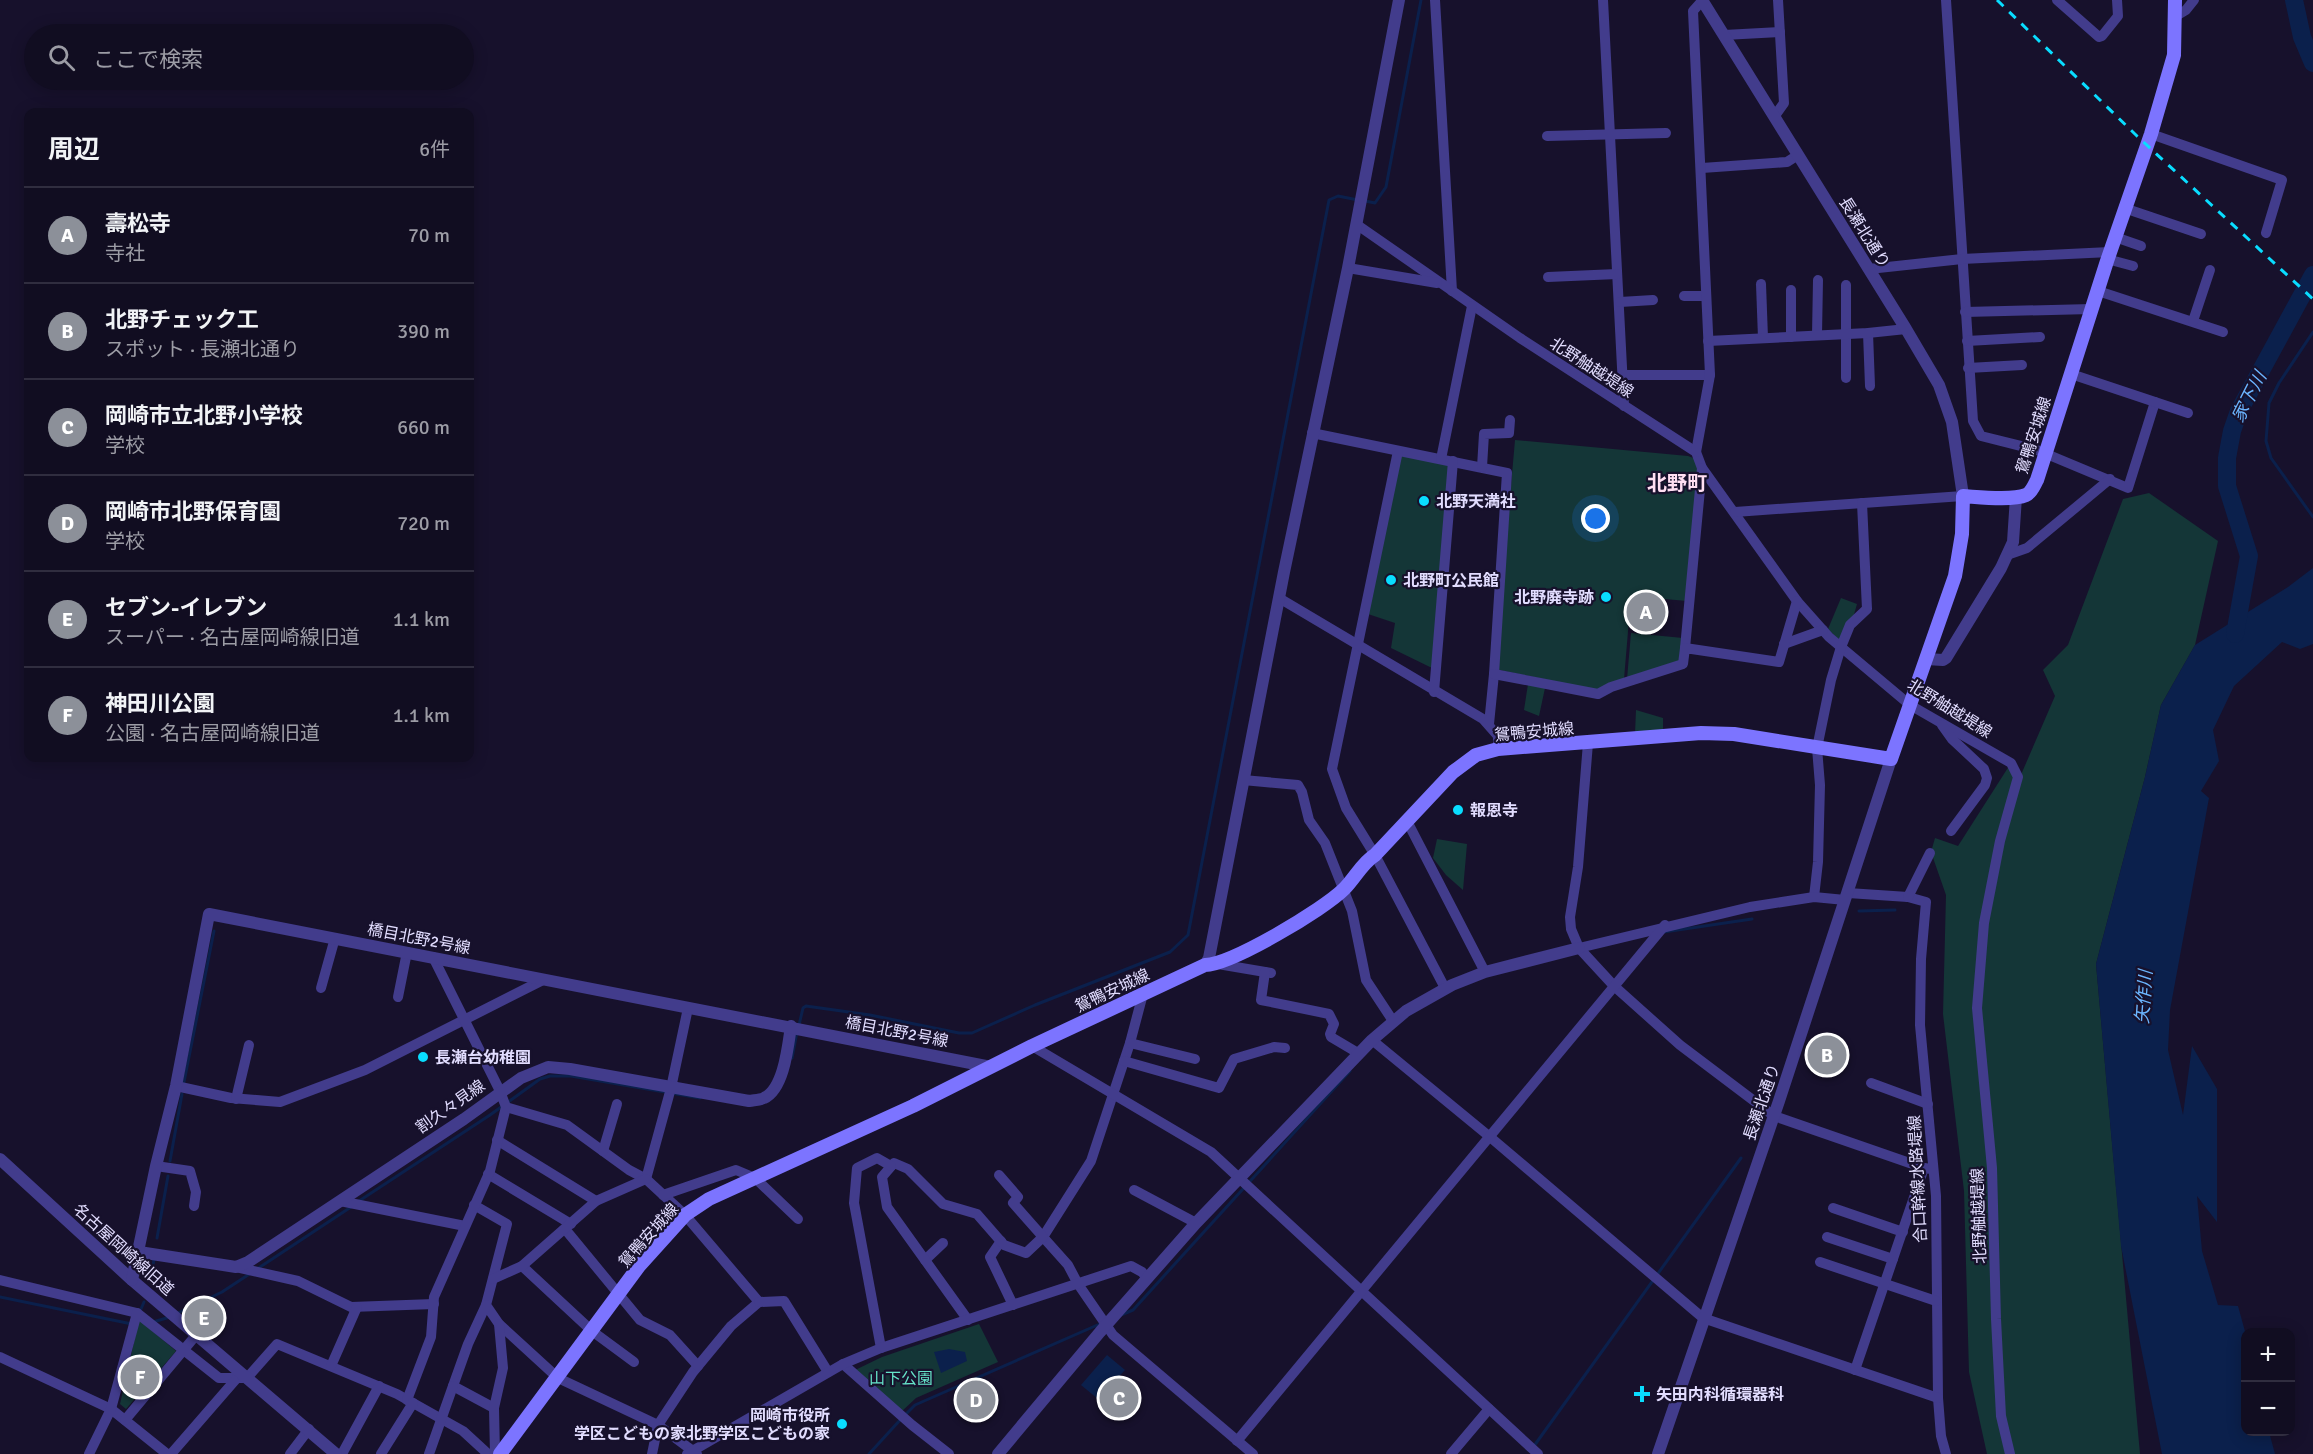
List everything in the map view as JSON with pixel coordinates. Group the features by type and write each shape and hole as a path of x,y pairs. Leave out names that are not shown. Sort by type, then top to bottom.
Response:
{"main road":[{"name":"鴛鴨安城線","path":"1963,496 2016,497 2026,495 2033,488 2124,208 2151,134 2174,55 2175,0"},
{"path":"1892,759 1955,576 1962,534 1963,496"},
{"name":"鴛鴨安城線","path":"500,1454 639,1266 685,1215 709,1199 913,1106 1032,1046 1143,994 1248,949 1317,911 1343,890 1368,859 1375,855 1453,772 1476,755 1498,749 1701,734 1734,734 1892,759"}],"street":[{"path":"1358,1053 1331,1037 1334,1024 1329,1014 1261,1000 1268,972 1211,964 1209,958 1312,433 1348,268 1399,0"},
{"path":"1435,0 1452,291"},
{"path":"1603,0 1624,406"},
{"path":"1774,117 1784,103 1778,0"},
{"path":"1946,0 1972,420 1981,436 2037,450 2128,488 2155,402"},
{"path":"2057,0 2099,37 2118,16 2117,0"},
{"path":"2176,16 2186,10 2194,0"},
{"path":"1696,452 1710,375 1693,11 1702,1"},
{"name":"長瀬北通り","path":"1702,1 1906,328 1939,385 1955,436 1963,496"},
{"path":"1724,35 1780,32"},
{"path":"1547,136 1666,133"},
{"path":"2151,134 2282,180 2266,233"},
{"path":"1702,168 1787,162 1798,155"},
{"path":"2124,208 2200,234"},
{"name":"北野舳越堤線","path":"1356,224 1472,306 1696,452 1702,468 1736,512 1797,601 1823,630 1910,705 2011,763 2018,777 2000,842 1984,923 1977,1008 1992,1168 2001,1416 2010,1454"},
{"path":"2115,237 2141,246"},
{"path":"1869,269 1962,260 2108,256 2133,266"},
{"path":"1348,268 1440,283"},
{"path":"2193,321 2210,270"},
{"path":"1548,277 1617,274"},
{"path":"1817,335 1818,280"},
{"path":"1761,284 1763,338"},
{"path":"1846,285 1846,378"},
{"path":"1791,291 1791,337"},
{"path":"2098,291 2223,332"},
{"path":"1684,296 1706,296"},
{"path":"1620,302 1653,300"},
{"path":"1441,459 1472,306"},
{"path":"1965,312 2091,309"},
{"path":"1708,341 1868,333 1906,328"},
{"path":"1868,333 1870,386"},
{"path":"1967,341 2040,337"},
{"path":"1968,368 2022,365"},
{"path":"2071,374 2188,413"},
{"path":"1623,375 1710,375"},
{"path":"1482,467 1484,434 1509,433 1510,420"},
{"path":"1312,433 1507,473 1489,724"},
{"path":"1398,451 1332,770 1346,808 1375,855 1445,988"},
{"path":"1434,692 1453,461"},
{"path":"1494,674 1598,694 1611,687 1683,664 1702,468"},
{"path":"2007,555 2027,548 2110,479"},
{"path":"1736,512 1963,496"},
{"path":"1926,659 1943,660 1946,658 2007,555 2013,542 2016,497"},
{"path":"1814,897 1818,862 1820,784 1817,748 1831,680 1841,647 1850,625 1867,609 1862,503"},
{"path":"1279,598 1489,724 1498,736 1498,749"},
{"path":"1685,648 1779,662 1797,601"},
{"path":"1785,644 1823,630"},
{"path":"1941,722 1952,740 1984,769 1987,778 1985,785 1951,831"},
{"path":"1588,743 1578,867 1570,917 1571,929 1579,948 1614,986 1680,1045 1774,1116 1928,1169 1893,1259 1855,1370"},
{"name":"長瀬北通り","path":"1658,1454 1774,1116 1892,759"},
{"path":"1243,780 1298,785 1309,820 1325,843 1353,910 1366,980 1393,1021"},
{"path":"1407,821 1485,972"},
{"path":"998,1454 1196,1223 1358,1053 1393,1021 1427,998 1485,972 1665,925 1750,907 1814,897 1908,897 1930,854"},
{"name":"合口幹線水路堤線","path":"1908,897 1926,902 1921,959 1920,1025 1928,1104 1928,1169 1936,1196 1938,1398 1941,1436 1946,1454"},
{"name":"橋目北野2号線","path":"132,1280 156,1166 176,1086 209,914 791,1026 991,1067"},
{"path":"1237,1441 1363,1292 1665,925"},
{"path":"321,988 335,938"},
{"path":"398,997 407,952"},
{"path":"381,1454 410,1401 431,1337 434,1297 488,1174 506,1107 433,957"},
{"path":"176,1086 236,1099 280,1102 365,1070 543,980"},
{"path":"968,1320 887,1207 882,1177 894,1163 908,1169 943,1204 977,1214 1004,1245 1026,1253 1043,1237 1091,1161 1130,1043 1143,994"},
{"path":"493,1279 522,1266 596,1201 645,1179 671,1088 688,1008"},
{"name":"割久々見線","path":"236,1267 265,1251 340,1202 521,1078 548,1067 570,1069 749,1101 766,1097 777,1084 786,1057 791,1026"},
{"path":"1372,1040 1703,1318 1938,1398"},
{"path":"1130,1043 1196,1059"},
{"path":"236,1099 249,1045"},
{"path":"1032,1046 1211,1152 1538,1454"},
{"path":"1124,1061 1219,1088 1234,1059 1274,1047 1285,1048"},
{"path":"1871,1083 1928,1104"},
{"path":"603,1150 616,1104"},
{"path":"506,1107 567,1125 645,1179 685,1215 759,1302"},
{"path":"497,1140 596,1201"},
{"path":"881,1348 854,1203 857,1168 877,1158 891,1166"},
{"name":"名古屋岡崎線旧道","path":"0,1159 132,1280 197,1334 242,1378 309,1429 336,1454"},
{"path":"156,1166 190,1171 198,1201"},
{"path":"663,1195 736,1170 755,1178 798,1219"},
{"path":"488,1174 568,1227 640,1320 670,1335 698,1366"},
{"path":"999,1175 1018,1197 1013,1203 1068,1265 1078,1284 1113,1335 1253,1454"},
{"path":"1134,1190 1196,1223"},
{"path":"340,1202 465,1226"},
{"path":"429,1454 468,1344 486,1305 507,1224 474,1205"},
{"path":"1833,1208 1903,1232"},
{"path":"1827,1237 1893,1259"},
{"path":"1001,1241 990,1257 1013,1305"},
{"path":"925,1260 943,1243"},
{"path":"139,1252 236,1267 298,1281 351,1307 434,1304"},
{"path":"1820,1262 1936,1301"},
{"path":"522,1266 592,1331 634,1362"},
{"path":"486,1305 499,1324 558,1378 658,1425 692,1453 828,1371 881,1348 1131,1266 1147,1278"},
{"path":"0,1280 137,1313 219,1378 242,1378"},
{"path":"652,1454 658,1425 698,1366 731,1326 759,1302 784,1301 828,1371"},
{"path":"331,1366 357,1307"},
{"path":"89,1454 111,1409 137,1313"},
{"path":"495,1454 494,1408 503,1368 499,1324"},
{"path":"125,1420 197,1334"},
{"path":"0,1357 111,1409 169,1454 277,1344 410,1401 463,1431 488,1454"},
{"path":"843,1364 912,1425 949,1454"},
{"path":"342,1454 379,1386"},
{"path":"453,1386 494,1408"},
{"path":"1451,1454 1489,1409"},
{"path":"290,1454 309,1429"}],"green space":[{"path":"1515,440 1688,456 1696,459 1698,469 1687,601 1631,596 1624,679 1597,690 1495,669"},
{"path":"1400,454 1449,463 1432,668 1391,648 1395,623 1368,614"},
{"path":"2149,493 2218,541 2195,645 2161,705 2145,777 2096,964 2140,1454 1987,1454 1969,1372 1964,1191 1943,1014 1946,895 1931,852 1935,838 1958,846 2011,763 2017,784 2055,696 2043,670 2068,645 2123,499"},
{"path":"1841,598 1857,604 1845,646 1828,629"},
{"path":"1631,633 1683,638 1681,661 1627,679"},
{"path":"1528,684 1545,688 1539,716 1524,710"},
{"path":"1636,710 1663,718 1663,732 1635,734"},
{"path":"1437,839 1467,844 1463,890 1446,875 1433,858"},
{"path":"139,1320 176,1351 126,1409 120,1404"},
{"name":"山下公園","path":"979,1324 998,1362 916,1398 901,1412 851,1372 882,1357"}],"water":[{"name":"矢作川","path":"2313,568 2313,644 2300,649 2282,642 2234,686 2213,730 2219,761 2201,791 2209,798 2170,1010 2168,1050 2183,1115 2192,1046 2217,1089 2217,1222 2197,1196 2202,1251 2218,1305 2238,1306 2244,1328 2241,1328 2241,1436 2270,1436 2275,1454 2162,1454 2121,1246 2096,964 2145,777 2161,705 2195,645 2288,587"},
{"path":"949,1349 965,1352 967,1361 941,1373 934,1352"},
{"path":"1107,1355 1125,1370 1098,1399 1081,1385"}],"waterway":[{"path":"1365,201 1375,203 1386,187 1421,0"},
{"name":"家下川","path":"2294,0 2302,37 2313,63"},
{"path":"799,1025 803,1008 806,1006 870,1015 959,1033 972,1033 1035,1005 1170,952 1188,935 1329,200 1338,196 1358,200"},
{"name":"家下川","path":"2235,634 2249,556 2227,486 2227,458 2232,431 2239,411 2313,275"},
{"path":"2313,332 2279,383 2269,403 2266,441 2271,458 2313,517"},
{"path":"1859,911 1895,910"},
{"path":"1664,932 1752,919"},
{"path":"184,1082 214,931"},
{"path":"792,1058 797,1032"},
{"path":"1121,1315 1133,1310 1350,1071"},
{"path":"359,1201 490,1115 540,1079 550,1076 571,1076 700,1098"},
{"path":"170,1161 182,1094"},
{"path":"1534,1446 1741,1158"},
{"path":"157,1238 168,1176"},
{"path":"257,1269 351,1207"},
{"path":"151,1279 154,1259"},
{"path":"178,1313 222,1292 251,1273"},
{"path":"0,1297 132,1324"},
{"path":"141,1309 144,1302"},
{"path":"153,1322 170,1317"},
{"path":"906,1414 915,1405 1102,1323"},
{"path":"869,1454 901,1419"}],"railway":[{"path":"1997,0 2137,136 2313,299"}],"place":[{"name":"北野天満社","path":"1424,501"},
{"name":"北野町公民館","path":"1391,580"},
{"name":"北野廃寺跡","path":"1606,597"},
{"name":"壽松寺","path":"1646,612"},
{"name":"報恩寺","path":"1458,810"},
{"name":"北野チェック工","path":"1827,1055"},
{"name":"長瀬台幼稚園","path":"423,1057"},
{"name":"セブン-イレブン","path":"204,1318"},
{"name":"神田川公園","path":"140,1377"},
{"name":"矢田内科循環器科","path":"1642,1394"},
{"name":"岡崎市立北野小学校","path":"1119,1398"},
{"name":"岡崎市北野保育園","path":"976,1400"},
{"name":"岡崎市役所 学区こどもの家北野学区こどもの家","path":"842,1424"}],"district":[{"name":"北野町","path":"1677,483"}]}
